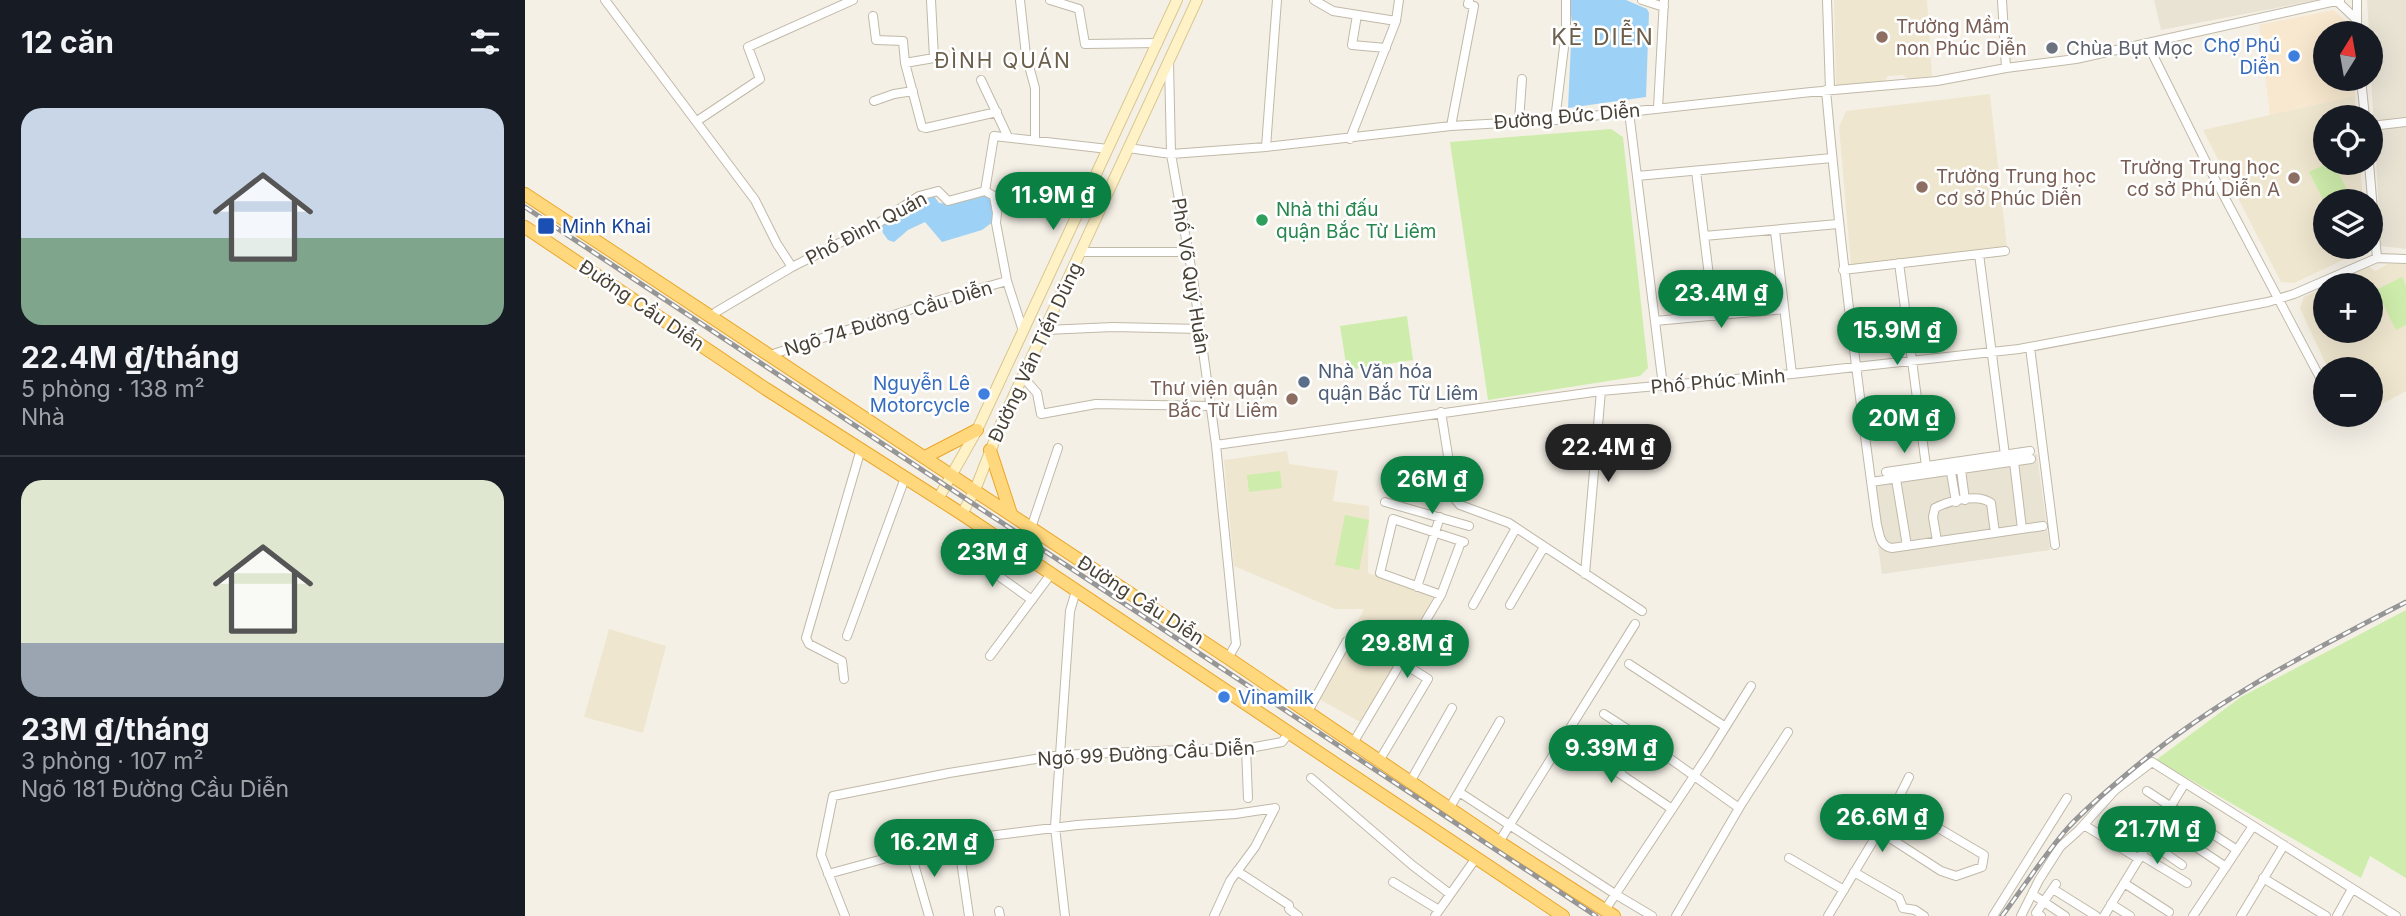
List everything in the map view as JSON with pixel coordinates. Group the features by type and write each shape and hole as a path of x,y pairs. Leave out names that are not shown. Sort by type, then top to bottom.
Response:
{"highway":[{"name":"Đường Cầu Diễn","path":"525,194 1228,658 1499,842 1610,913"},
{"name":"Đường Cầu Diễn","path":"525,227 962,514 1563,916"},
{"path":"925,457 977,430"},
{"path":"990,450 1011,515"},
{"path":"1375,789 1384,764"}],"main road":[{"name":"Đường Văn Tiến Dũng","path":"938,499 977,430 1177,0"},
{"name":"Đường Văn Tiến Dũng","path":"962,514 1197,0"}],"street":[{"path":"605,0 755,200 776,244 792,267"},
{"path":"697,121 760,80 748,47 853,0"},
{"path":"905,63 934,58 931,0"},
{"path":"1020,0 1026,55 1035,88 1035,140"},
{"path":"1051,0 1079,9 1084,44 1158,43"},
{"path":"1266,147 1277,0"},
{"path":"1314,0 1333,11 1396,21"},
{"path":"1350,139 1396,21 1399,0"},
{"path":"1451,126 1474,6 1468,4 1469,0"},
{"path":"1555,120 1566,31 1566,0"},
{"path":"1642,0 1664,4 1658,108"},
{"path":"1828,0 1828,90 1838,224 1855,368 1881,542 1885,547 1892,548 2043,526"},
{"path":"2002,0 2006,68"},
{"path":"2339,0 2356,19"},
{"name":"Đường Đức Diễn","path":"1128,148 1171,153 1266,147 1451,126 1555,120 1828,90 1937,81 2076,59 2339,0"},
{"path":"2356,19 2357,0"},
{"path":"1357,15 1352,45 1385,48"},
{"path":"873,16 876,40 903,41 905,63 923,128 996,113"},
{"path":"2147,43 2207,164 2313,364"},
{"name":"Phố Võ Quý Huân","path":"1169,59 1171,153 1189,252 1216,445 1236,644 1228,658"},
{"path":"1519,121 1522,79"},
{"path":"981,80 1009,137"},
{"path":"874,101 913,90"},
{"path":"1629,112 1663,386"},
{"path":"2383,124 2406,122"},
{"path":"1023,331 1007,281 996,223 994,196 985,191 994,136 1108,149"},
{"path":"1637,176 1832,158"},
{"path":"1696,171 1713,316"},
{"name":"Phố Đình Quán","path":"712,317 716,312 792,267 874,225 919,196 938,191 948,201 985,191"},
{"path":"1704,236 1838,224"},
{"path":"1775,231 1792,374"},
{"path":"1843,270 2005,251"},
{"path":"1082,252 1189,252"},
{"path":"1979,254 2005,455"},
{"path":"2383,258 2406,259"},
{"name":"Phố Phúc Minh","path":"1216,445 1601,391 1855,368 2030,347 2279,299 2375,259"},
{"path":"1899,263 1926,466"},
{"name":"Ngõ 74 Đường Cầu Diễn","path":"770,355 1007,281"},
{"path":"1655,321 1784,309"},
{"path":"1046,330 1113,327 1200,329"},
{"path":"2030,347 2055,545"},
{"path":"1023,377 1037,393 1041,414 1096,404 1210,406"},
{"path":"1585,574 1601,391"},
{"path":"1441,412 1455,499 1460,505 1516,528 1642,611"},
{"path":"1031,528 1058,448"},
{"path":"844,679 842,661 809,644 806,638 861,449"},
{"path":"1871,482 2014,462 2031,455 2005,455 1886,472"},
{"path":"2014,462 2022,529"},
{"path":"1961,470 1961,501"},
{"path":"1951,472 1961,501"},
{"path":"847,636 905,478"},
{"path":"1896,479 1907,546"},
{"path":"1937,541 1933,517 1935,508 1981,498 1991,503 1995,533"},
{"path":"1385,502 1469,527"},
{"path":"1417,587 1440,517"},
{"path":"1353,743 1441,595 1463,542 1394,519 1380,573 1441,595"},
{"path":"1473,604 1516,528"},
{"path":"1510,605 1544,547"},
{"path":"968,554 1033,600"},
{"path":"991,656 1051,574"},
{"path":"1065,916 1055,827 1070,611 1076,592"},
{"path":"1499,842 1635,624"},
{"path":"1307,713 1347,641"},
{"path":"1384,764 1427,680 1401,662"},
{"path":"1629,664 1724,726"},
{"path":"1610,913 1615,894 1751,685"},
{"path":"1410,782 1452,708"},
{"path":"1604,714 1739,808"},
{"path":"1449,808 1500,721"},
{"path":"1676,916 1739,808 1788,732"},
{"name":"Ngõ 99 Đường Cầu Diễn","path":"828,874 821,855 833,796 1060,755 1246,748 1283,742 1290,733"},
{"path":"1641,738 1619,773 1672,809"},
{"path":"1246,748 1248,798"},
{"path":"2021,916 2060,848 2115,790 2152,762 2396,916"},
{"path":"1828,916 1909,777"},
{"path":"1311,778 1450,894"},
{"path":"2104,916 2186,783"},
{"path":"1459,792 1652,916"},
{"path":"2147,792 2237,850"},
{"path":"1993,916 2067,797"},
{"path":"1879,831 1941,871 1956,876 1982,867 1984,855 1896,803"},
{"path":"845,916 828,874 910,850 958,840 1055,827 1235,814 1275,808 1255,847 1230,881 1214,916"},
{"path":"2127,817 2182,864"},
{"path":"2160,823 2226,867"},
{"path":"2084,825 2187,883"},
{"path":"2193,916 2253,826"},
{"path":"958,840 969,916"},
{"path":"2241,916 2284,845"},
{"path":"910,850 929,916"},
{"path":"1393,882 1437,913 1476,858"},
{"path":"1789,858 1844,890"},
{"path":"1237,871 1279,897 1298,916"},
{"path":"1854,872 1899,898 1901,912 1915,910 1924,916"},
{"path":"2263,878 2326,916"},
{"path":"2124,883 2169,912"},
{"path":"2041,916 2036,913 2055,886 2095,916"},
{"path":"2337,916 2352,889"},
{"path":"2032,894 2065,916"},
{"path":"2111,904 2130,916"}],"shaded area":[{"name":"Trường Mầm non Phúc Diễn","path":"1834,0 1927,0 1932,76 1909,79 1903,75 1888,76 1884,82 1836,87"},
{"path":"2154,0 2318,0 2161,30"},
{"path":"2367,0 2406,0 2406,249 2383,246 2383,189 2378,189 2377,175 2383,175 2383,105 2373,105 2372,91 2383,91 2383,21 2368,21"},
{"name":"Chợ Phú Diễn","path":"2333,10 2346,21 2313,21 2313,91 2355,91 2355,96 2270,115 2259,25"},
{"name":"Trường Trung học cơ sở Phúc Diễn","path":"1990,94 2007,247 1851,266 1839,127 1846,111"},
{"name":"Trường Trung học cơ sở Phú Diễn A","path":"2355,96 2355,105 2315,105"},
{"name":"Trường Trung học cơ sở Phú Diễn A","path":"2313,105 2313,175 2361,175 2362,189 2313,189 2313,259 2345,259 2294,283 2281,282 2203,130"},
{"path":"2388,264 2406,264 2406,391 2383,403 2383,357 2322,357 2316,343 2383,343 2383,273 2353,273 2367,266 2375,271"},
{"path":"2313,292 2313,336 2300,308 2304,297"},
{"path":"1287,451 1289,464 1338,471 1333,501 1369,506 1368,573 1434,594 1429,608 1362,723 1317,698 1364,609 1335,609 1234,566 1224,460"},
{"path":"2037,454 2050,550 1882,574 1868,478"},
{"path":"609,629 666,646 643,733 584,717"}],"green space":[{"path":"1611,129 1623,137 1648,368 1640,376 1488,400 1450,142"},
{"path":"2313,170 2313,175 2339,175 2347,189 2318,189 2309,172"},
{"path":"2402,277 2406,286 2406,325 2396,330 2383,304 2383,286"},
{"path":"1407,316 1413,360 1347,370 1340,326"},
{"path":"1280,471 1282,488 1249,492 1247,475"},
{"path":"1345,515 1369,520 1359,570 1335,565"},
{"path":"2406,610 2406,878 2370,856 2361,878 2156,760 2241,697"}],"water":[{"path":"1569,0 1626,0 1647,9 1646,97 1568,108 1572,23"},
{"path":"934,196 939,203 952,204 985,196 991,200 994,221 982,230 942,242 925,222 908,230 894,242 888,240 881,223"}],"railway":[{"path":"525,207 1596,916"},
{"path":"2002,916 2072,823 2154,752 2258,682 2406,602"}],"place":[{"name":"Trường Mầm non Phúc Diễn","path":"1882,37"},
{"name":"Chùa Bụt Mọc","path":"2052,48"},
{"name":"Chợ Phú Diễn","path":"2294,56"},
{"name":"Trường Trung học cơ sở Phú Diễn A","path":"2294,178"},
{"name":"Trường Trung học cơ sở Phúc Diễn","path":"1922,187"},
{"name":"Nhà thi đấu quận Bắc Từ Liêm","path":"1262,220"},
{"name":"Minh Khai","path":"546,226"},
{"name":"Nhà Văn hóa quận Bắc Từ Liêm","path":"1304,382"},
{"name":"Nguyễn Lê Motorcycle","path":"984,394"},
{"name":"Thư viện quận Bắc Từ Liêm","path":"1292,399"},
{"name":"Vinamilk","path":"1224,697"}],"district":[{"name":"KẺ DIỄN","path":"1603,37"},
{"name":"ĐÌNH QUÁN","path":"1003,61"}]}
